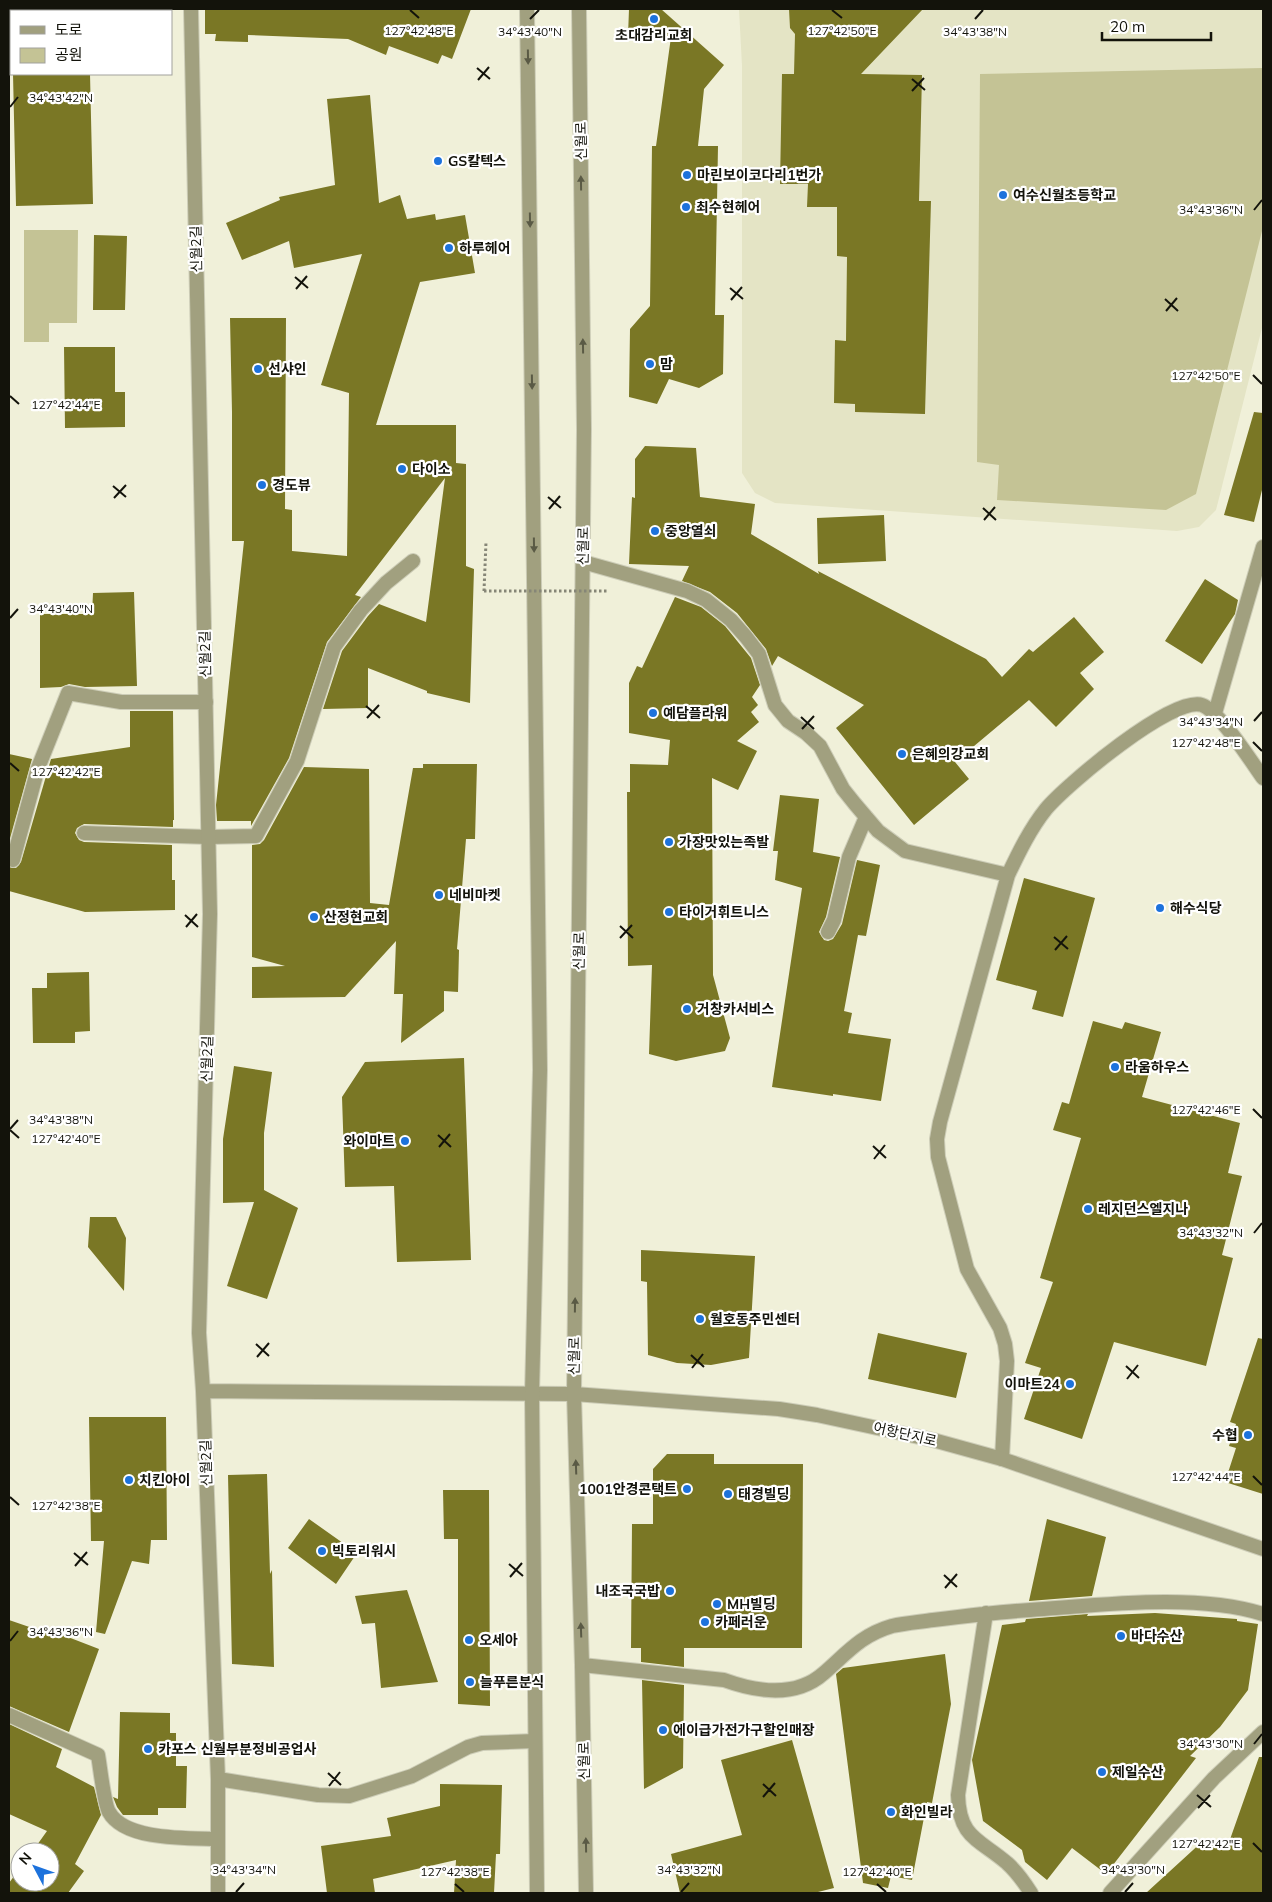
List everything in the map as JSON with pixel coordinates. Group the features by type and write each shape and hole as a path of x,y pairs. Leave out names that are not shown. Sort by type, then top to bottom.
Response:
{"street":[{"name":"신월2길","path":"191,9 210,914 199,1333 203,1391 218,1779 218,1893"},
{"path":"527,9 540,1070 532,1394 537,1893"},
{"name":"신월로","path":"579,9 584,429 574,1394 586,1893"},
{"path":"1215,713 1263,547"},
{"path":"84,833 208,837 256,836 297,761 334,647 361,610 386,583 414,562"},
{"path":"583,562 687,592 706,600 731,620 759,654 775,705 788,721 806,733 820,746 844,789 878,831 905,851 1008,875"},
{"path":"13,860 38,768 68,693 121,702 206,702"},
{"path":"1002,1459 1007,1362 1005,1344 994,1315 967,1269 938,1157 937,1139 940,1122 1008,875 1025,840 1047,808 1101,758 1130,738 1181,708 1200,704 1215,713 1263,778"},
{"path":"828,932 834,920 848,857 866,817"},
{"name":"어항단지로","path":"203,1391 574,1394 779,1409 818,1415 925,1438 1002,1459 1263,1550"},
{"path":"582,1665 724,1680 746,1687 781,1691 812,1682 857,1642 876,1631 894,1626 986,1613 1106,1604 1178,1603 1216,1605 1263,1614"},
{"path":"986,1613 958,1795 959,1813 964,1826 974,1839 1013,1869 1031,1893"},
{"path":"9,1715 98,1755 108,1812 123,1826 148,1834 218,1839"},
{"path":"1110,1893 1214,1778 1263,1732"},
{"path":"218,1779 318,1795 349,1796 412,1776 468,1746 482,1743 535,1741"}],"path":[{"path":"486,542 484,590 608,591"}],"shaded area":[{"name":"여수신월초등학교","path":"739,9 1263,9 1263,324 1216,510 1199,527 1177,531 775,503 755,493 742,473 742,66"}],"green space":[{"path":"1263,68 1263,227 1196,494 1166,510 997,500 999,465 977,462 980,74"},
{"path":"24,230 78,230 77,323 49,323 49,342 24,342"}],"building":[{"path":"205,9 471,9 452,59 442,55 438,64 389,46 386,55 348,39 248,35 248,42 215,41 216,34 205,34"},
{"path":"629,9 661,9 724,65 704,89 698,146 718,146 715,315 724,315 723,374 699,388 669,379 657,404 629,397 630,329 650,306 652,146 656,146 671,37 628,36"},
{"path":"789,9 923,9 861,74 922,75 919,201 931,201 925,414 855,412 855,404 834,403 835,340 846,341 847,257 837,256 837,207 807,207 808,184 780,184 782,74 794,74 795,34 790,28"},
{"path":"13,75 90,75 93,204 16,206"},
{"path":"370,95 379,203 400,195 407,219 435,214 436,220 465,215 475,273 420,282 376,425 456,425 456,463 466,464 466,566 474,569 470,703 427,693 427,691 368,668 368,708 323,709 342,651 379,604 426,622 445,478 355,595 361,597 327,642 289,758 251,826 251,821 217,821 216,805 244,541 232,541 230,318 286,318 285,509 292,510 292,551 347,556 349,393 321,385 362,254 294,268 289,241 242,260 226,223 280,200 279,197 335,185 327,99"},
{"path":"94,235 127,236 125,310 93,310"},
{"path":"64,347 115,347 115,392 125,392 125,427 65,428"},
{"path":"1254,412 1263,413 1263,486 1254,522 1224,515"},
{"path":"645,446 696,448 700,497 755,504 751,534 819,574 818,571 986,659 1002,677 1029,649 1033,652 1074,617 1104,652 1080,673 1094,689 1056,727 1029,700 955,762 969,779 914,825 836,728 864,705 778,656 772,666 766,649 737,613 710,592 682,581 689,566 629,564 632,497 635,498 635,459"},
{"path":"884,515 886,561 818,564 817,518"},
{"path":"1205,579 1238,600 1235,614 1202,664 1165,641"},
{"path":"134,592 137,686 85,687 69,684 61,687 40,688 40,614 92,614 93,593"},
{"path":"675,597 701,607 725,626 751,658 760,685 752,697 758,705 751,712 759,722 737,741 757,751 738,790 712,778 713,975 730,1038 725,1051 676,1061 649,1054 652,965 628,966 627,792 630,792 630,764 668,765 670,740 629,733 629,683 637,666 642,668"},
{"path":"130,711 173,711 173,827 84,824 77,828 75,833 79,840 84,842 172,845 172,880 175,880 175,910 85,912 9,891 9,867 16,868 21,862 51,759 130,747"},
{"path":"9,754 32,759 9,842"},
{"path":"423,764 477,764 475,839 466,839 457,949 459,950 458,992 444,991 444,1011 401,1043 403,994 394,994 396,941 345,997 252,998 252,967 285,966 252,957 252,845 260,844 264,840 304,767 369,769 370,903 389,905 413,768 423,768"},
{"path":"780,795 819,799 813,852 840,857 826,917 819,932 824,940 833,939 842,924 857,860 880,865 866,936 858,935 844,1011 852,1013 848,1033 891,1039 881,1101 772,1087 802,888 775,880 778,851 773,851"},
{"path":"1024,878 1095,898 1063,1017 1032,1009 1037,991 996,980"},
{"path":"89,972 90,1031 75,1032 75,1043 33,1043 32,988 47,988 47,973"},
{"path":"1093,1021 1122,1029 1125,1022 1161,1032 1142,1097 1240,1123 1228,1173 1242,1176 1222,1255 1233,1258 1206,1366 1114,1342 1082,1439 1024,1419 1041,1368 1025,1363 1053,1282 1040,1278 1081,1138 1053,1130 1062,1102 1069,1104"},
{"name":"와이마트","path":"464,1058 471,1260 397,1262 394,1186 345,1187 342,1097 365,1062"},
{"path":"234,1066 272,1072 264,1133 264,1190 298,1208 267,1299 227,1286 254,1202 223,1203 223,1139"},
{"path":"90,1217 116,1217 126,1238 124,1291 88,1247"},
{"name":"월호동주민센터","path":"641,1250 755,1256 749,1358 711,1365 677,1363 648,1355 647,1282 641,1281"},
{"path":"878,1333 967,1353 956,1398 868,1379"},
{"name":"수협","path":"1258,1338 1263,1339 1263,1494 1225,1482 1236,1448 1229,1446 1236,1424 1230,1422"},
{"path":"89,1417 166,1417 167,1540 151,1540 149,1564 132,1561 105,1634 96,1632 104,1541 91,1541"},
{"name":"MH빌딩","path":"667,1454 714,1454 714,1464 803,1464 802,1648 684,1648 684,1667 641,1662 641,1648 631,1648 632,1524 653,1524 653,1469"},
{"path":"267,1474 270,1574 272,1570 274,1667 232,1664 228,1475"},
{"path":"443,1490 489,1490 490,1706 458,1704 458,1539 444,1539"},
{"name":"빅토리워시","path":"309,1519 357,1553 336,1584 288,1548"},
{"path":"1047,1519 1106,1537 1092,1596 1029,1601"},
{"path":"407,1590 438,1682 381,1688 375,1623 362,1624 355,1596"},
{"path":"1155,1613 1237,1619 1237,1621 1258,1624 1248,1690 1220,1727 1190,1756 1196,1758 1106,1874 1072,1848 1047,1880 1025,1862 1022,1850 983,1821 972,1760 1002,1625 1025,1622 1026,1619 1088,1614 1087,1616"},
{"path":"9,1620 41,1631 42,1627 99,1649 69,1732 9,1706"},
{"path":"945,1654 951,1704 932,1803 927,1802 912,1880 891,1876 888,1888 863,1883 836,1674 843,1668"},
{"name":"에이급가전가구할인매장","path":"642,1680 684,1685 683,1768 644,1789"},
{"name":"카포스 신월부분정비공업사","path":"120,1712 170,1713 170,1733 176,1733 176,1766 187,1766 186,1808 158,1808 158,1815 123,1815 117,1807 113,1797 118,1799"},
{"path":"9,1724 62,1749 56,1767 94,1787 101,1815 75,1864 84,1871 68,1893 9,1893 10,1882 10,1892 60,1892 60,1842 39,1842 47,1831 9,1814"},
{"path":"792,1740 834,1888 814,1893 680,1893 671,1854 742,1835 721,1760"},
{"path":"1259,1757 1263,1757 1263,1893 1146,1893 1204,1840 1227,1848"},
{"path":"440,1784 502,1785 500,1854 496,1854 494,1893 454,1893 456,1860 373,1879 375,1893 327,1893 321,1846 391,1836 387,1818 440,1806"}],"place":[{"name":"초대감리교회","path":"654,19"},
{"name":"GS칼텍스","path":"438,161"},
{"name":"마린보이코다리1번가","path":"687,175"},
{"name":"여수신월초등학교","path":"1003,195"},
{"name":"최수현헤어","path":"686,207"},
{"name":"하루헤어","path":"449,248"},
{"name":"맘","path":"650,364"},
{"name":"선샤인","path":"258,369"},
{"name":"다이소","path":"402,469"},
{"name":"경도뷰","path":"262,485"},
{"name":"중앙열쇠","path":"655,531"},
{"name":"예담플라워","path":"653,713"},
{"name":"은혜의강교회","path":"902,754"},
{"name":"가장맛있는족발","path":"669,842"},
{"name":"네비마켓","path":"439,895"},
{"name":"해수식당","path":"1160,908"},
{"name":"타이거휘트니스","path":"669,912"},
{"name":"산정현교회","path":"314,917"},
{"name":"거창카서비스","path":"687,1009"},
{"name":"라움하우스","path":"1115,1067"},
{"name":"와이마트","path":"405,1141"},
{"name":"레지던스엘지나","path":"1088,1209"},
{"name":"월호동주민센터","path":"700,1319"},
{"name":"이마트24","path":"1070,1384"},
{"name":"수협","path":"1248,1435"},
{"name":"치킨아이","path":"129,1480"},
{"name":"1001안경콘택트","path":"687,1489"},
{"name":"태경빌딩","path":"728,1494"},
{"name":"빅토리워시","path":"322,1551"},
{"name":"내조국국밥","path":"670,1591"},
{"name":"MH빌딩","path":"717,1604"},
{"name":"카페러운","path":"705,1622"},
{"name":"바다수산","path":"1121,1636"},
{"name":"오세아","path":"469,1640"},
{"name":"늘푸른분식","path":"470,1682"},
{"name":"에이급가전가구할인매장","path":"663,1730"},
{"name":"카포스 신월부분정비공업사","path":"148,1749"},
{"name":"제일수산","path":"1102,1772"},
{"name":"화인빌라","path":"891,1812"}]}
